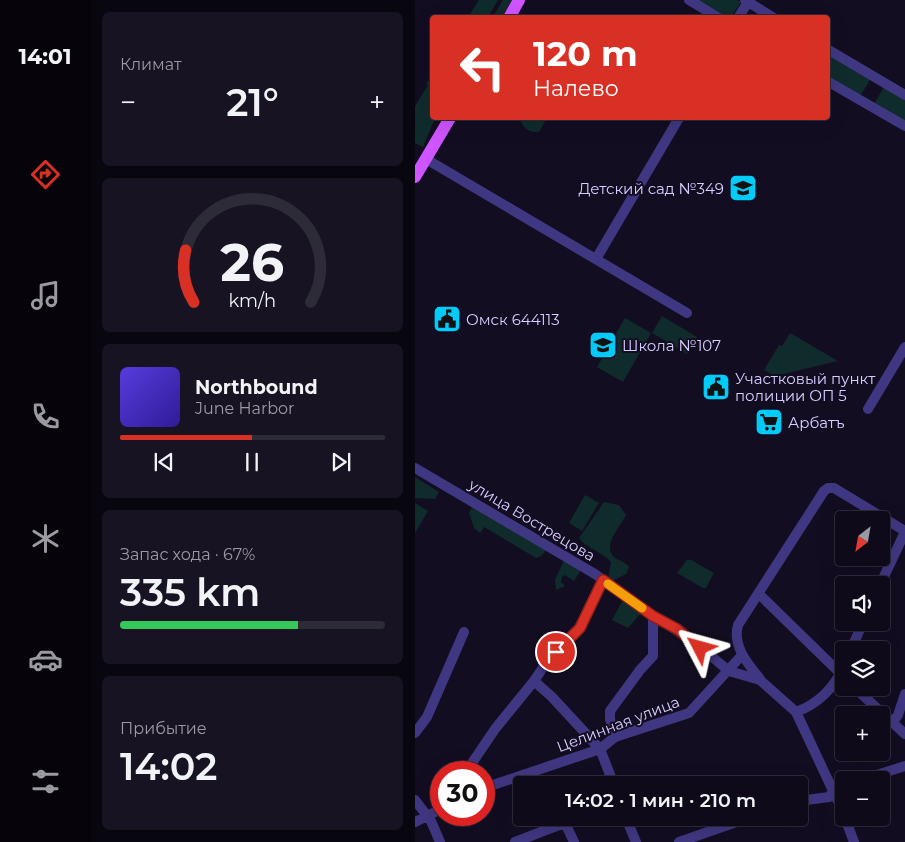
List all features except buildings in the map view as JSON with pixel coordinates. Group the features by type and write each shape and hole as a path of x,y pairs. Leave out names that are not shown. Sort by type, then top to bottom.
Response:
{"main road":[{"path":"511,15 519,0"},
{"path":"415,177 449,120"}],"street":[{"path":"689,0 714,15"},
{"path":"739,15 746,1 770,15"},
{"path":"830,51 905,95"},
{"path":"830,83 905,126"},
{"path":"596,259 678,120"},
{"path":"426,159 687,313"},
{"path":"868,410 905,347"},
{"name":"улица Вострецова","path":"415,468 603,580 653,616 688,637 729,671"},
{"path":"835,782 796,712 760,680 742,655 737,630 773,569 828,488 834,488 905,531 884,576"},
{"path":"474,761 495,729 534,681 550,656 577,632 603,580"},
{"path":"759,594 835,665"},
{"path":"615,737 610,719 610,711 640,670 653,656 653,616"},
{"path":"415,733 431,709 464,632"},
{"name":"Целинная улица","path":"495,784 600,749 615,737 689,714 742,655"},
{"path":"729,671 760,680"},
{"path":"534,681 553,698 600,749 610,776"},
{"path":"796,712 816,703 835,681"},
{"path":"893,723 905,694"},
{"path":"864,696 905,734"},
{"path":"889,771 905,766"},
{"path":"808,800 829,797 835,792"},
{"path":"415,800 427,816 437,842"},
{"path":"415,822 430,814"},
{"path":"515,842 559,825 566,825 573,842"},
{"path":"629,826 636,842"},
{"path":"679,842 725,826"},
{"path":"848,826 854,842"}],"green space":[{"path":"479,0 498,0 489,15 469,15"},
{"path":"503,0 512,0 503,15 494,15"},
{"path":"697,0 737,0 741,2 732,15 723,15"},
{"path":"830,56 870,80 859,98 830,80"},
{"path":"430,78 430,120 434,120 423,147 415,143 415,106 428,85 426,84"},
{"path":"884,87 905,100 905,122 874,104"},
{"path":"522,120 546,120 539,132 526,129 521,122"},
{"path":"662,316 697,337 687,354 652,333"},
{"path":"625,318 651,333 623,382 597,367"},
{"path":"790,333 838,361 775,376 764,370 779,345 782,346"},
{"path":"415,477 439,492 435,499 415,498"},
{"path":"585,495 599,503 582,531 569,523"},
{"path":"604,502 619,505 626,515 613,536 610,548 615,558 629,567 626,574 612,581 608,579 611,562 579,538"},
{"path":"415,503 428,511 415,533"},
{"path":"472,507 547,549 541,556 536,558 484,527 480,533 474,528 469,513"},
{"path":"565,558 582,568 574,581 565,575 562,577 561,582 565,586 556,590 555,580"},
{"path":"687,560 691,560 714,573 706,588 677,573"},
{"path":"623,600 643,611 628,628 612,620"}],"slow traffic":[{"path":"608,584 642,608"}],"place":[{"name":"Детский сад №349","path":"743,188"},
{"name":"Омск 644113","path":"447,319"},
{"name":"Школа №107","path":"603,345"},
{"name":"Участковый пункт полиции ОП 5","path":"716,387"},
{"name":"Арбатъ","path":"769,422"}],"route":[{"path":"556,652 580,628 603,580 653,616 677,629 700,648"}]}
